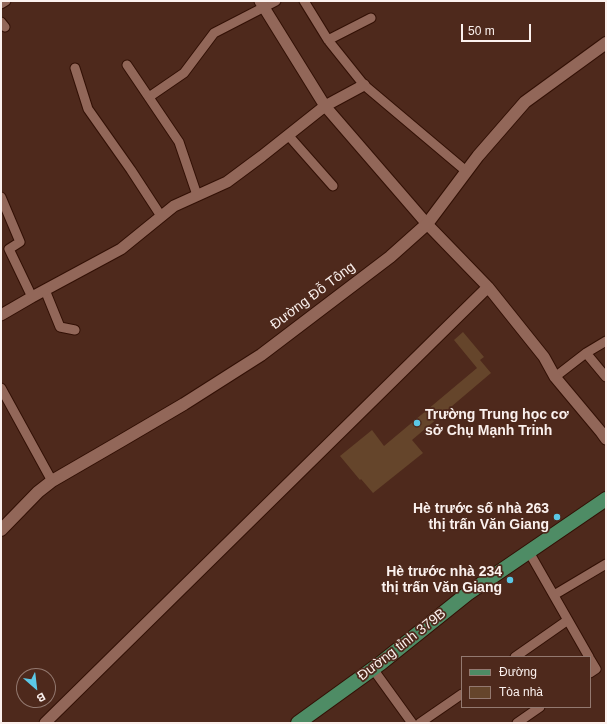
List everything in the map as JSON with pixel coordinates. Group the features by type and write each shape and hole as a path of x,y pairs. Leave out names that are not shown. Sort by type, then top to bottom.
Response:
{"main road":[{"name":"Đường Đỗ Tông","path":"1,530 38,492 52,481 184,404 261,354 390,257 427,224 478,156 525,102 606,43"},
{"name":"Đường tỉnh 379B","path":"298,723 373,669 467,594 606,499"}],"street":[{"path":"1,4 6,1"},
{"path":"148,97 184,73 214,33 262,4 276,1"},
{"path":"304,1 328,40 364,85 466,171"},
{"path":"262,4 325,106 427,224 488,287 544,357 555,377 606,439"},
{"path":"328,40 371,18"},
{"path":"127,65 179,142 197,196"},
{"path":"75,68 88,109 161,216"},
{"path":"1,315 120,249 174,206 227,182 325,106 364,85"},
{"path":"288,135 333,186"},
{"path":"1,197 20,242 9,249 32,297"},
{"path":"45,723 488,287"},
{"path":"45,290 60,327 75,330"},
{"path":"555,377 586,353 606,341"},
{"path":"586,353 606,377"},
{"path":"1,388 52,481"},
{"path":"529,552 588,656"},
{"path":"554,595 606,564"},
{"path":"516,656 568,620"},
{"path":"591,661 596,669 591,672"},
{"path":"373,669 412,723"},
{"path":"420,723 461,695"},
{"path":"517,723 539,708"}],"building":[{"path":"463,332 484,357 480,360 491,373 412,440 423,453 373,493 340,456 372,430 384,446 477,368 454,340"}],"place":[{"name":"Trường Trung học cơ sở Chụ Mạnh Trinh","path":"417,423"},
{"name":"Hè trước số nhà 263 thị trấn Văn Giang","path":"557,517"},
{"name":"Hè trước nhà 234 thị trấn Văn Giang","path":"510,580"}]}
